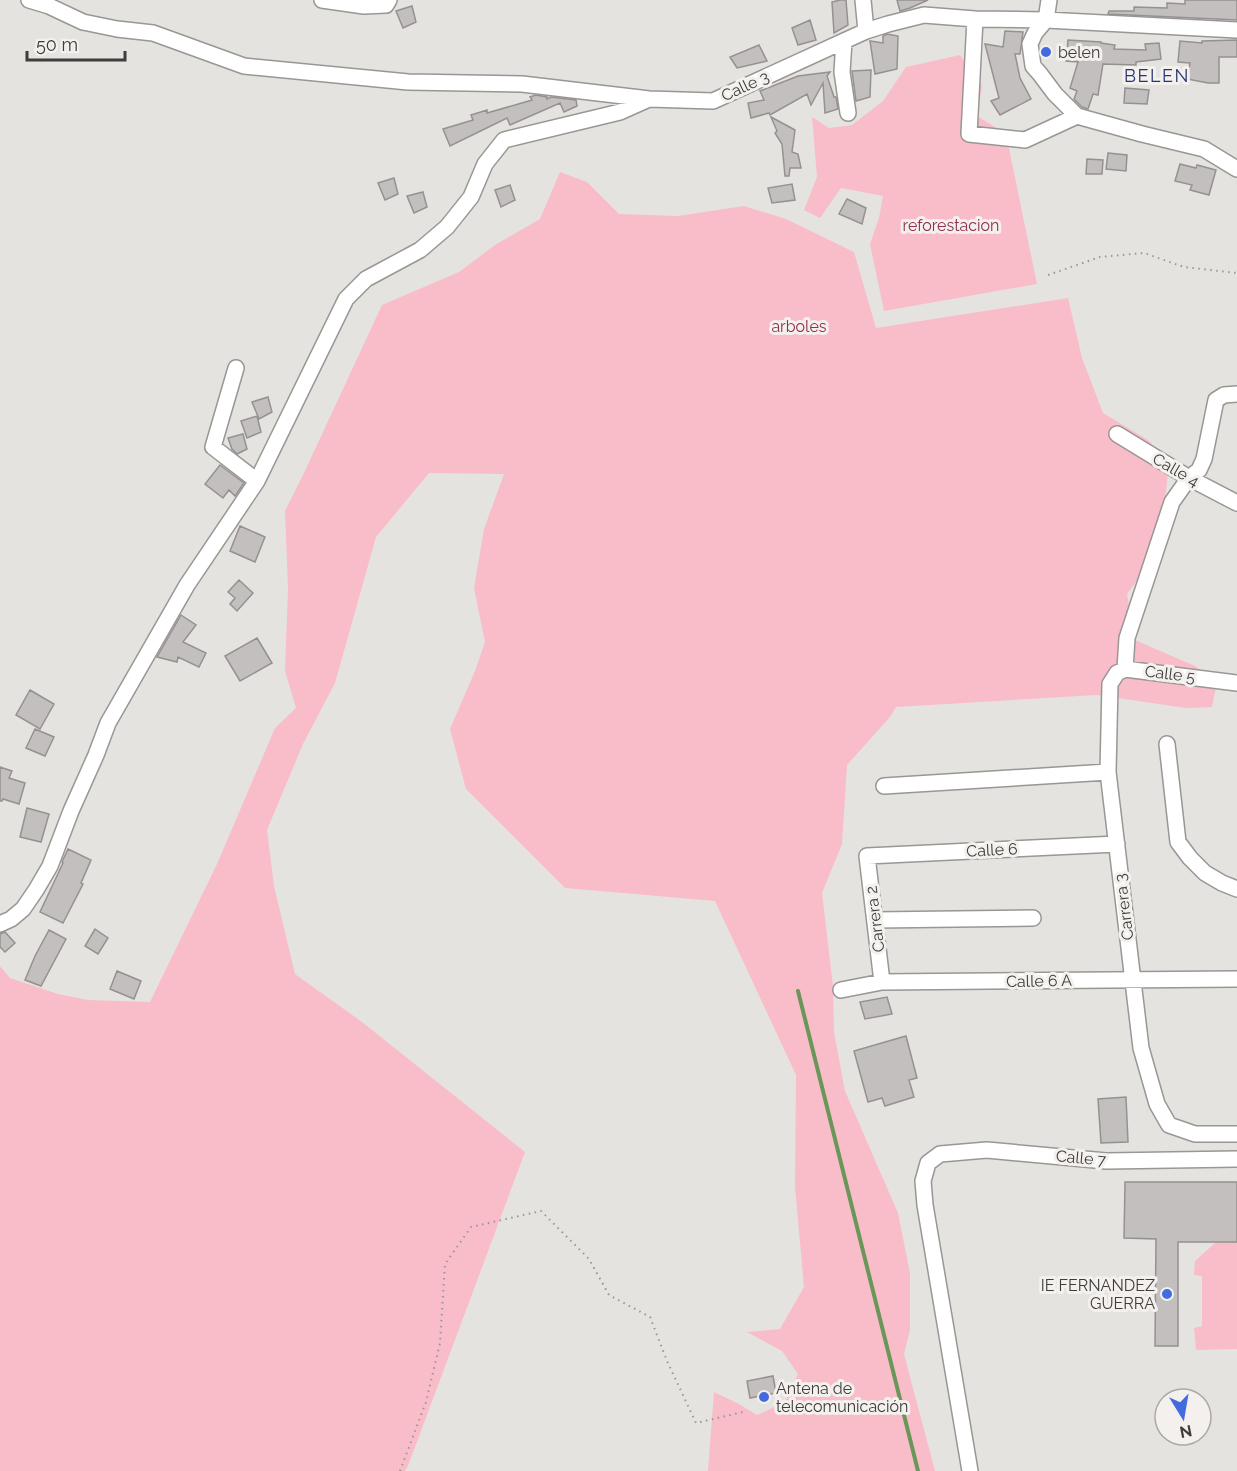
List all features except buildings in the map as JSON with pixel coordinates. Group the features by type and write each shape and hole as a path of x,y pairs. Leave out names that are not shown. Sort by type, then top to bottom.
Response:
{"street":[{"name":"Calle 3","path":"29,0 49,6 83,22 153,33 243,66 408,82 522,84 649,99 713,100 866,31 924,15 1237,30"},
{"path":"322,0 364,6 386,5 389,0"},
{"path":"863,0 866,31"},
{"path":"1049,0 1046,20 1035,33 1030,44 1033,66 1054,94 1077,116 1203,149 1237,169"},
{"path":"975,19 969,134 1025,140 1077,116"},
{"path":"844,40 842,72 848,113"},
{"path":"0,924 11,919 22,909 50,866 108,723 187,585 257,481 346,299 366,279 420,249 447,227 471,197 485,164 504,140 620,112 649,99"},
{"path":"237,368 213,447 257,481"},
{"path":"1125,669 1127,638 1172,502 1189,478 1199,470 1204,459 1216,400 1224,394 1237,394"},
{"name":"Calle 4","path":"1117,434 1189,478 1237,503"},
{"name":"Calle 5","path":"1110,684 1117,673 1125,669 1237,683"},
{"name":"Carrera 3","path":"1110,684 1108,772 1141,1048 1157,1104 1169,1125 1196,1134 1237,1134"},
{"path":"1167,744 1178,842 1205,873 1237,889"},
{"path":"884,786 1108,772"},
{"name":"Calle 6","path":"867,856 1117,844"},
{"name":"Carrera 2","path":"867,856 882,982"},
{"path":"875,920 1033,918"},
{"name":"Calle 6 A","path":"841,990 882,982 1237,979"},
{"name":"Calle 7","path":"970,1471 925,1205 924,1181 928,1163 940,1154 987,1150 1106,1161 1237,1160"}],"path":[{"path":"1048,275 1100,257 1144,253 1184,267 1237,273"},
{"path":"400,1471 426,1402 440,1343 445,1264 471,1227 540,1211 589,1259 609,1295 650,1317 667,1361 696,1423 743,1412"}],"green space":[{"name":"reforestacion","path":"960,55 982,86 977,116 1006,134 1037,284 884,311 870,244 879,218 883,196 841,188 820,218 804,210 817,177 812,117 829,128 852,125 883,101 906,67"},
{"name":"arboles","path":"560,172 587,182 619,214 678,216 744,206 786,219 854,252 876,328 1068,298 1082,358 1103,413 1148,440 1169,463 1165,501 1151,561 1127,594 1135,640 1195,666 1217,682 1212,707 1186,708 1097,695 896,707 890,717 847,765 842,844 822,893 833,986 834,1032 845,1091 898,1213 910,1273 910,1330 904,1354 935,1471 708,1471 714,1392 757,1415 785,1402 798,1374 782,1351 747,1332 780,1329 804,1287 795,1187 796,1075 715,901 565,888 466,789 450,729 485,642 474,588 484,529 504,474 429,473 376,537 335,683 303,744 267,830 274,886 295,974 362,1022 525,1152 408,1466 405,1471 0,1471 0,966 10,978 58,994 88,1000 150,1002 217,864 275,728 296,708 285,671 288,588 285,511 382,305 459,272 495,245 540,219"},
{"path":"1216,1242 1237,1242 1237,1349 1196,1350 1194,1328 1202,1326 1202,1276 1194,1275 1195,1261"}],"waterway":[{"path":"798,991 918,1471"}],"place":[{"name":"belen","path":"1046,52"},
{"name":"IE FERNANDEZ GUERRA","path":"1167,1294"},
{"name":"Antena de telecomunicación","path":"764,1397"}],"district":[{"name":"BELEN","path":"1157,75"}]}
